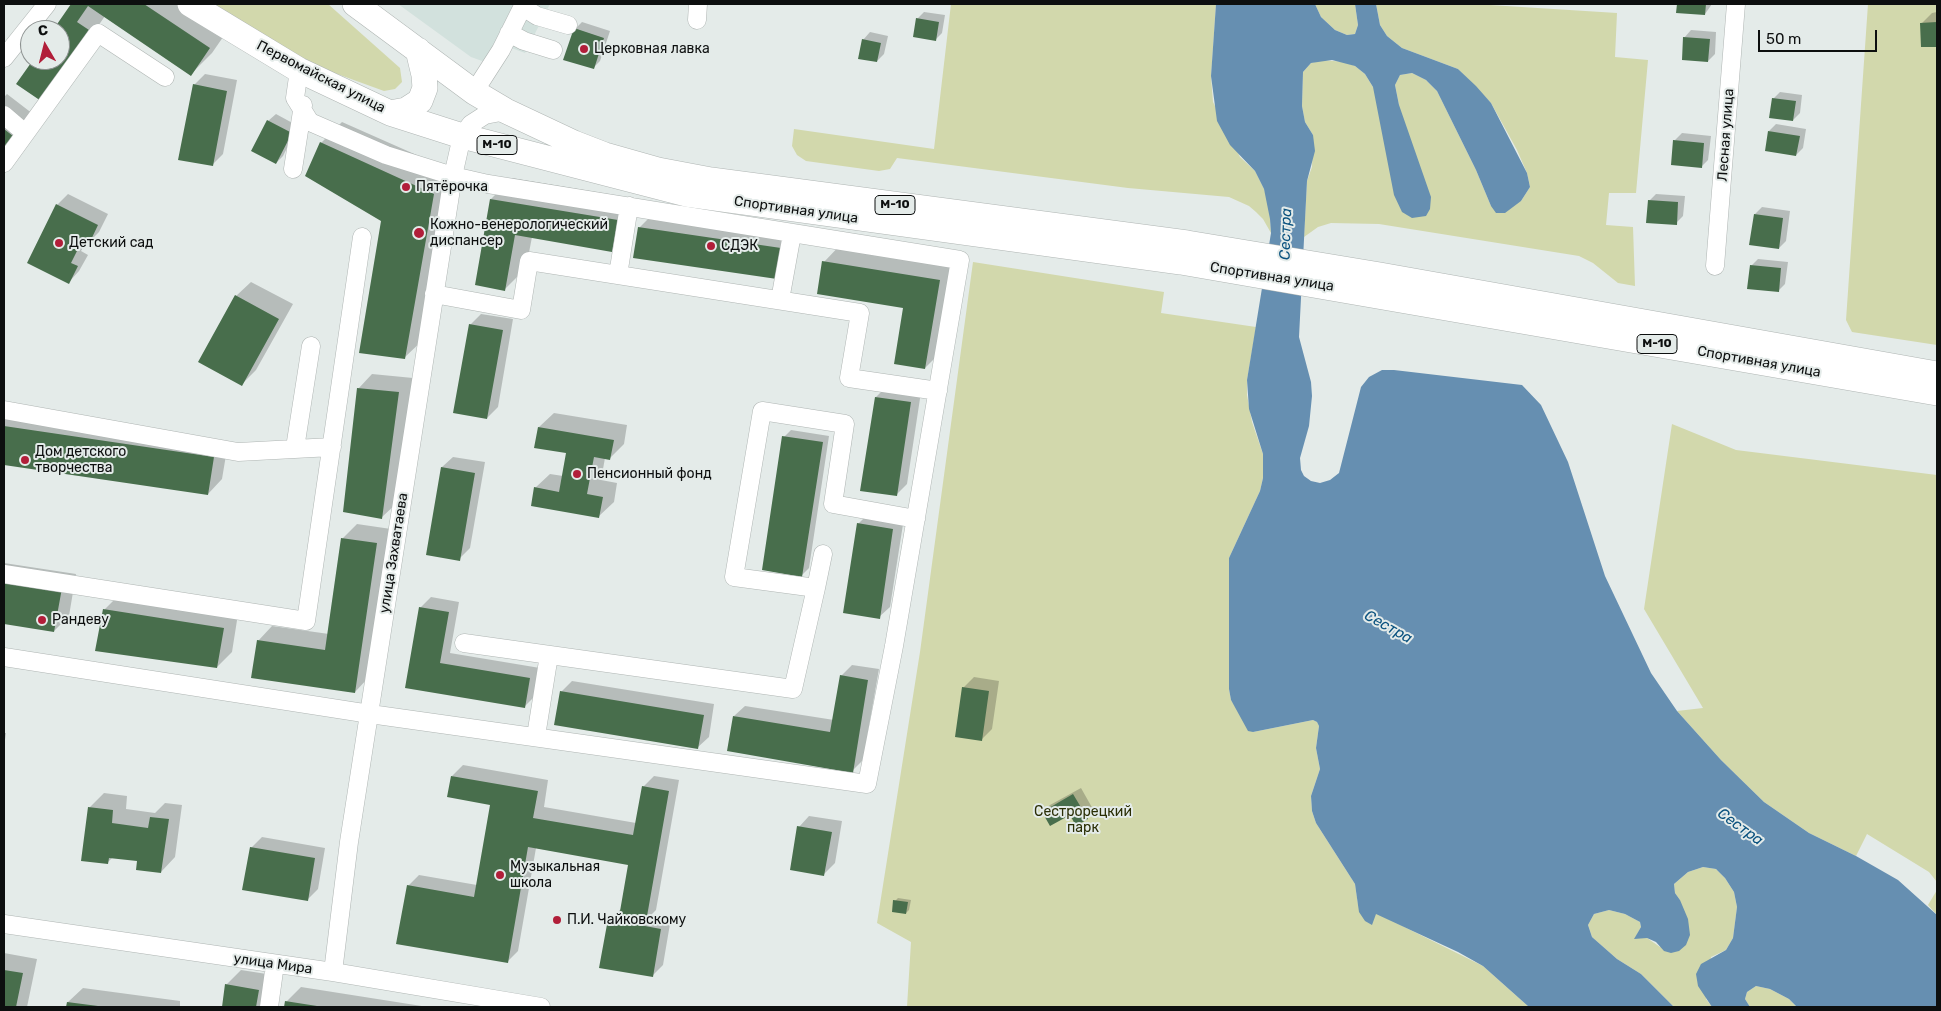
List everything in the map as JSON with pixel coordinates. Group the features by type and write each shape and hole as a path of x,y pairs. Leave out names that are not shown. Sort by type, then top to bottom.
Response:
{"highway":[{"name":"Первомайская улица","path":"190,4 299,70 390,113 462,136 605,165"},
{"name":"М-10","path":"355,4 474,92 605,165"},
{"path":"390,113 406,110 420,101 425,88 418,50"},
{"name":"Спортивная улица","path":"605,165 686,194 784,210 1184,253 1937,374"},
{"name":"Спортивная улица","path":"1378,285 1937,393"}],"street":[{"path":"4,58 48,4"},
{"name":"Лесная улица","path":"1715,266 1736,4"},
{"path":"474,92 523,5 537,16 568,25"},
{"path":"509,32 524,41 553,50"},
{"path":"4,163 98,33 165,78"},
{"path":"4,657 370,714 867,784 894,646 960,260 792,234 453,176 386,155 310,122 296,98 299,70"},
{"path":"293,169 304,96 311,87 322,81"},
{"path":"462,136 477,119 485,115 506,111"},
{"path":"4,115 25,133"},
{"name":"улица Захватаева","path":"333,972 349,842 434,294 453,176 462,136"},
{"path":"618,275 629,206"},
{"path":"780,300 792,234"},
{"path":"4,574 306,620 362,237"},
{"path":"434,294 521,310 529,261 860,313 849,378 938,391"},
{"path":"295,448 311,346"},
{"path":"4,410 238,452 332,447"},
{"path":"816,588 734,577 762,411 845,424 833,504 916,519"},
{"path":"464,643 794,689 823,554"},
{"path":"536,736 549,655"},
{"name":"улица Мира","path":"4,924 333,972 541,1007"},
{"path":"269,1007 275,964"}],"shaded area":[{"path":"398,4 550,4 525,53 506,46 485,62 471,57"}],"green space":[{"path":"200,4 328,4 400,68 402,82 395,89 384,91 307,63"},
{"path":"951,4 1216,4 1211,77 1213,102 1240,157 1255,171 1264,189 1269,204 1271,233 1263,219 1249,206 1229,197 1128,188 897,158 890,169 879,171 806,161 797,155 792,146 794,129 934,149"},
{"path":"1315,4 1355,4 1358,25 1355,34 1347,35 1335,30 1321,17"},
{"path":"1376,4 1474,4 1617,13 1615,57 1648,60 1636,193 1609,193 1606,225 1633,227 1635,286 1618,283 1593,263 1579,256 1379,224 1331,223 1318,227 1304,237 1307,181 1312,167 1313,135 1305,122 1302,106 1303,72 1311,63 1322,60 1345,62 1355,66 1365,74 1373,87 1399,105 1395,85 1400,75 1412,73 1426,80 1437,91 1476,170 1491,206 1521,201 1530,187 1527,173 1517,150 1491,103 1458,69 1402,48 1387,36 1380,25"},
{"path":"1868,4 1937,4 1937,345 1852,332 1846,320"},
{"name":"Сестрорецкий парк","path":"973,262 1164,292 1161,313 1256,327 1247,380 1247,395 1252,422 1263,454 1263,478 1260,491 1229,558 1229,689 1231,700 1253,732 1313,720 1317,722 1319,726 1316,748 1320,769 1311,796 1312,811 1316,823 1355,884 1358,904 1483,966 1529,1007 907,1007 911,942 877,923 920,652"},
{"path":"1672,424 1736,450 1937,475 1937,882 1929,872 1867,834 1856,856 1809,833 1764,802 1721,760 1677,711 1703,708 1644,609"},
{"path":"1703,867 1716,869 1725,878 1734,892 1737,907 1733,938 1726,950 1711,957 1706,999 1712,1007 1674,1007 1641,974 1617,959 1592,937 1588,925 1594,914 1609,910 1625,914 1640,922 1641,927 1635,938 1647,938 1660,947 1680,900 1675,893 1674,884 1688,872"},
{"path":"1937,890 1937,915 1928,905"},
{"path":"1756,986 1770,989 1789,999 1797,1007 1750,1007 1745,999 1747,992"}],"water":[{"name":"Сестра","path":"1216,4 1315,4 1321,17 1335,30 1347,35 1355,34 1358,25 1355,4 1376,4 1380,25 1387,36 1402,48 1458,69 1491,103 1527,173 1530,187 1521,201 1505,213 1496,213 1437,91 1426,80 1412,73 1400,75 1395,85 1399,105 1431,197 1430,209 1426,216 1412,218 1402,212 1394,195 1373,87 1365,74 1355,66 1332,60 1311,63 1303,72 1302,106 1305,122 1313,135 1315,151 1307,181 1299,337 1311,382 1312,396 1309,426 1300,458 1301,470 1304,476 1311,481 1320,483 1330,480 1339,473 1361,387 1369,377 1382,370 1522,385 1541,405 1568,462 1605,576 1651,673 1677,711 1721,760 1764,802 1809,833 1856,856 1898,880 1937,915 1937,1007 1797,1007 1789,999 1770,989 1756,986 1747,992 1745,999 1750,1007 1712,1007 1698,986 1696,974 1701,964 1726,950 1733,938 1737,907 1734,892 1725,878 1716,869 1703,867 1688,872 1674,884 1675,893 1688,919 1690,935 1686,945 1679,951 1671,953 1664,951 1656,942 1647,938 1634,939 1641,927 1640,922 1625,914 1609,910 1594,914 1588,925 1592,937 1617,959 1641,974 1674,1007 1529,1007 1483,966 1458,952 1376,914 1372,925 1365,921 1359,912 1355,884 1316,823 1312,811 1311,796 1320,769 1316,748 1319,726 1317,722 1313,720 1253,732 1248,731 1231,700 1229,689 1229,558 1260,491 1263,478 1263,454 1249,409 1247,380 1271,233 1264,189 1255,171 1230,145 1217,121 1211,76"}],"building":[{"path":"71,4 144,4 210,48 191,76 88,6 77,22 89,30 70,58 70,20 60,20"},
{"path":"1677,4 1706,4 1705,15 1676,13"},
{"path":"916,18 939,22 936,41 913,37"},
{"path":"1937,22 1937,47 1921,47 1920,23"},
{"name":"Церковная лавка","path":"574,28 604,38 594,69 563,60"},
{"path":"1683,37 1710,39 1708,62 1682,60"},
{"path":"862,39 881,43 877,62 858,59"},
{"path":"26,70 62,70 41,101 16,84"},
{"path":"193,84 227,91 213,166 178,160"},
{"path":"1772,98 1796,101 1793,121 1769,118"},
{"path":"267,120 292,133 276,164 251,151"},
{"path":"4,129 13,136 4,147"},
{"path":"1768,131 1800,136 1796,156 1765,151"},
{"path":"1673,140 1704,143 1702,168 1671,165"},
{"path":"320,142 434,194 405,359 359,353 381,221 305,176"},
{"path":"490,199 618,220 612,252 515,235 505,291 475,285"},
{"path":"1648,200 1678,202 1677,225 1646,223"},
{"name":"Детский сад","path":"56,204 98,225 89,244 82,241 71,263 78,266 69,284 27,263"},
{"path":"1754,214 1783,218 1779,249 1749,245"},
{"path":"638,227 781,248 777,279 633,258"},
{"path":"822,261 940,280 925,369 894,364 903,308 817,294"},
{"path":"1750,265 1781,268 1779,292 1747,289"},
{"path":"235,295 279,319 242,386 198,362"},
{"path":"469,324 503,330 487,419 453,413"},
{"path":"357,388 399,392 382,519 343,512"},
{"path":"875,397 911,402 897,496 860,491"},
{"path":"4,426 214,457 208,495 4,465"},
{"name":"Пенсионный фонд","path":"538,427 614,440 610,460 594,457 587,494 603,497 599,518 531,506 534,487 559,492 566,453 534,448"},
{"path":"782,436 823,442 802,577 762,570"},
{"path":"441,467 475,473 460,561 426,555"},
{"path":"857,523 893,529 880,619 843,613"},
{"path":"341,538 377,543 355,693 251,678 257,640 325,650"},
{"path":"4,579 62,588 54,632 4,624"},
{"path":"419,607 449,612 440,663 530,678 525,708 405,688"},
{"path":"103,609 224,628 217,668 95,651"},
{"path":"840,675 868,680 853,773 727,751 733,716 830,732"},
{"path":"962,687 989,691 982,741 955,737"},
{"path":"560,691 704,715 698,749 554,725"},
{"name":"Музыкальная школа","path":"451,776 538,791 533,818 633,835 642,786 669,791 646,922 619,917 628,865 528,847 508,963 396,944 407,885 474,897 490,805 447,797"},
{"path":"1073,794 1088,819 1076,826 1070,815 1050,826 1042,812"},
{"path":"88,807 113,810 112,823 148,828 150,817 169,819 161,873 136,870 137,861 109,858 108,864 81,861"},
{"path":"797,826 832,832 824,876 790,870"},
{"path":"250,847 315,858 308,901 242,890"},
{"path":"893,900 908,902 906,914 892,912"},
{"path":"608,919 661,929 653,977 599,968"},
{"path":"4,970 23,973 16,1007 4,1007"},
{"path":"225,984 259,990 256,1007 222,1007"},
{"path":"285,1001 317,1006 317,1007 284,1007"},
{"path":"67,1002 98,1006 98,1007 66,1007"}],"place":[{"name":"Церковная лавка","path":"584,49"},
{"name":"Пятёрочка","path":"406,187"},
{"name":"Кожно-венерологический диспансер","path":"419,233"},
{"name":"Детский сад","path":"59,243"},
{"name":"СДЭК","path":"711,246"},
{"name":"Дом детского творчества","path":"25,460"},
{"name":"Пенсионный фонд","path":"577,474"},
{"name":"Рандеву","path":"42,620"},
{"name":"Музыкальная школа","path":"500,875"},
{"name":"П.И. Чайковскому","path":"557,920"}]}
